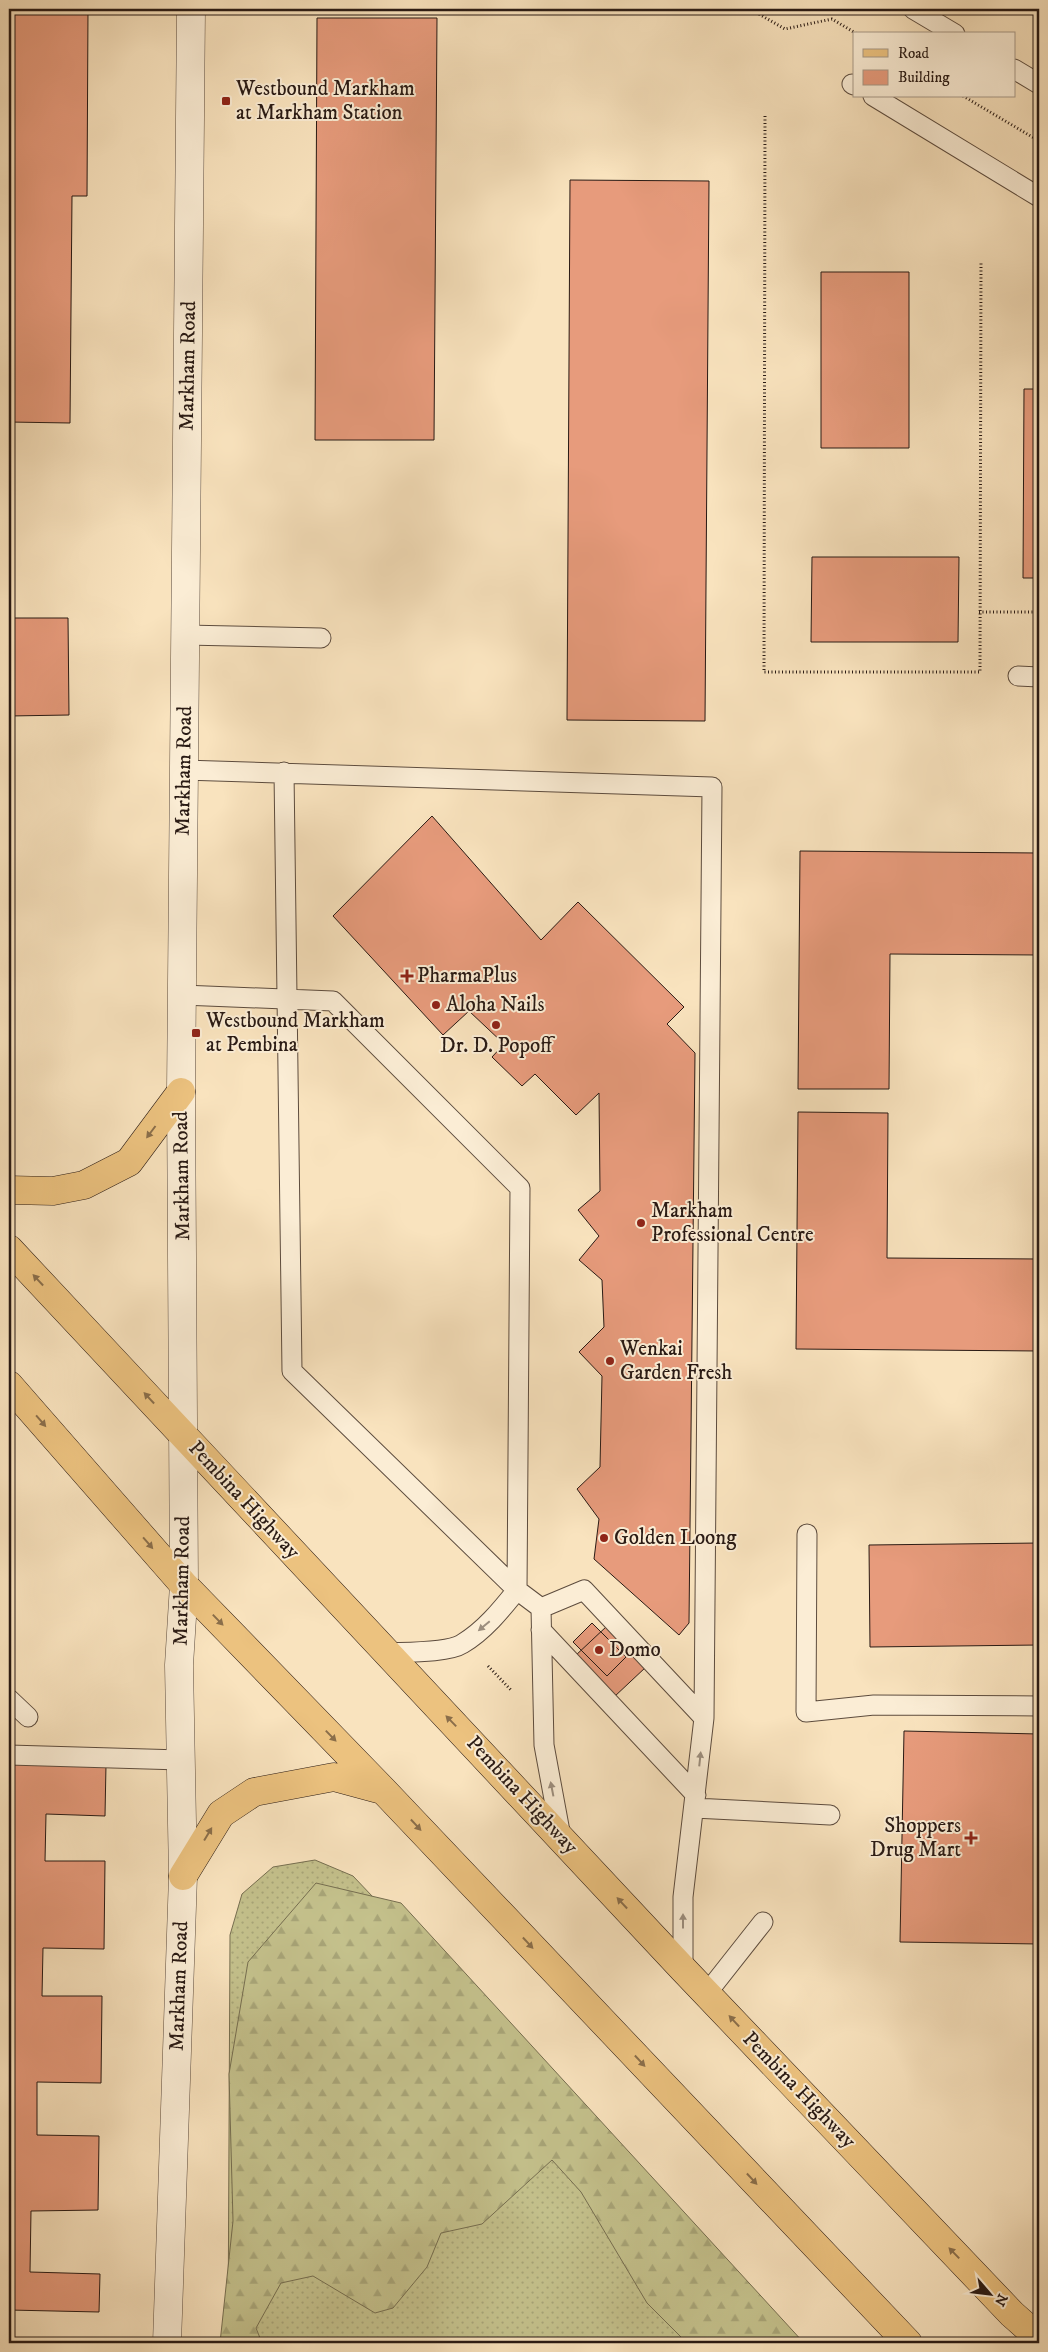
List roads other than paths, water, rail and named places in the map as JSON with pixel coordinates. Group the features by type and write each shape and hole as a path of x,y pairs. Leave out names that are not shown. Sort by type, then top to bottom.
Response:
{"main road":[{"path":"9,1190 53,1191 84,1185 129,1162 181,1092"},
{"name":"Pembina Highway","path":"9,1249 684,1970 1012,2314 1039,2338"},
{"path":"9,1385 184,1585 383,1790 908,2343"},
{"path":"183,1876 221,1814 254,1792 334,1777 383,1790"},
{"path":"1012,2314 1039,2313"}],"street":[{"name":"Markham Road","path":"167,2343 183,1876 179,1665 184,1585 181,1092 192,9"}],"lane":[{"path":"913,9 952,32"},
{"path":"1016,70 1039,84"},
{"path":"876,98 1039,197"},
{"path":"185,635 321,638"},
{"path":"1018,676 1039,676"},
{"path":"183,770 712,787 704,1718 683,1897 684,1970"},
{"path":"284,772 292,1371 517,1590 541,1608"},
{"path":"182,995 333,1002 520,1188 517,1590 496,1616 461,1645 435,1650 386,1653"},
{"path":"807,1534 806,1712 874,1705 1039,1706"},
{"path":"541,1608 584,1590 704,1718"},
{"path":"541,1608 544,1745 561,1837"},
{"path":"541,1630 695,1802 830,1815"},
{"path":"9,1698 28,1717"},
{"path":"9,1755 181,1760"},
{"path":"707,1993 763,1922"}],"place":[{"name":"Westbound Markham at Markham Station","path":"226,101"},
{"name":"PharmaPlus","path":"407,976"},
{"name":"Aloha Nails","path":"436,1005"},
{"name":"Dr. D. Popoff","path":"496,1025"},
{"name":"Westbound Markham at Pembina","path":"196,1033"},
{"name":"Markham Professional Centre","path":"641,1223"},
{"name":"Wenkai Garden Fresh","path":"610,1361"},
{"name":"Golden Loong","path":"604,1538"},
{"name":"Domo","path":"599,1650"},
{"name":"Shoppers Drug Mart","path":"971,1838"}]}
